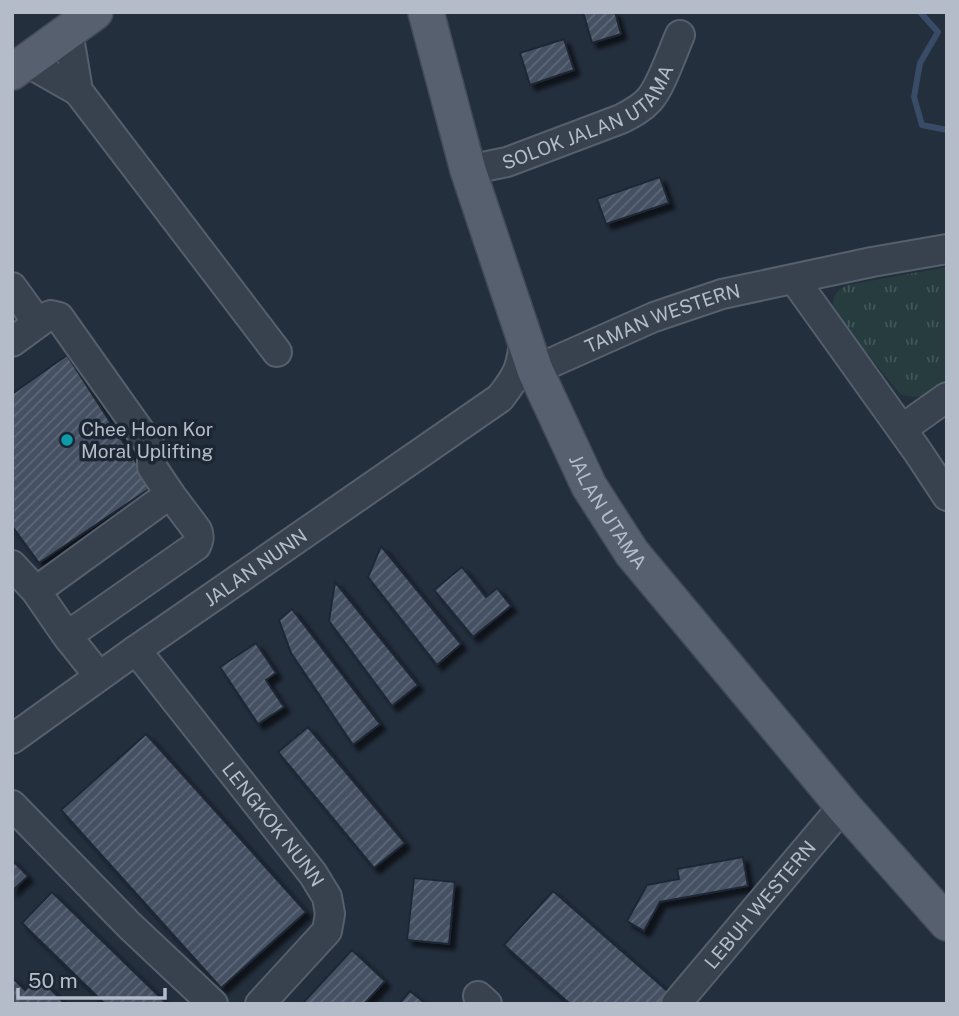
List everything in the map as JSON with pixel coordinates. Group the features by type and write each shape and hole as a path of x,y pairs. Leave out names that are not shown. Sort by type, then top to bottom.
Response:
{"main road":[{"name":"JALAN UTAMA","path":"426,12 468,170 529,354 589,486 632,553 843,806 947,923"},
{"path":"19,67 82,21"}],"street":[{"path":"78,91 82,21"},
{"name":"SOLOK JALAN UTAMA","path":"468,170 507,162 636,111 654,94 680,35"},
{"path":"19,67 78,91 277,352"},
{"name":"TAMAN WESTERN","path":"529,354 722,294 947,249"},
{"path":"794,279 947,496"},
{"path":"12,287 38,323"},
{"path":"12,342 51,315 59,317 149,444 152,467 199,535 195,546 67,636"},
{"name":"JALAN NUNN","path":"12,739 500,398 516,377 522,360 529,354"},
{"path":"500,398 526,397 549,402"},
{"path":"902,429 947,397"},
{"path":"36,591 170,494"},
{"path":"12,565 36,591 99,676"},
{"name":"LENGKOK NUNN","path":"136,650 313,874 327,897 330,914 327,931 260,1004"},
{"path":"12,806 130,926 213,1004"},
{"name":"LEBUH WESTERN","path":"676,1004 843,806"}],"green space":[{"path":"947,267 947,382 925,395 914,397 900,394 837,317 835,294 848,285"}],"building":[{"path":"583,12 615,12 621,34 592,43"},
{"path":"564,39 574,70 530,85 520,53"},
{"path":"660,177 669,203 606,224 597,199"},
{"name":"Chee Hoon Kor Moral Uplifting","path":"67,355 152,487 39,563 12,526 12,394"},
{"path":"381,546 461,644 437,665 368,577"},
{"path":"462,567 486,597 497,588 511,606 473,637 434,590"},
{"path":"335,582 418,685 392,706 329,621"},
{"path":"292,609 380,724 353,745 291,653 279,620"},
{"path":"256,643 276,673 266,680 284,707 258,724 220,667"},
{"path":"308,727 405,843 374,868 278,752"},
{"path":"146,734 306,912 221,988 61,810"},
{"path":"743,857 748,886 660,902 644,931 627,921 647,885 679,879 677,869"},
{"path":"12,860 28,876 12,891"},
{"path":"414,878 455,882 449,944 407,940"},
{"path":"553,891 672,995 664,1004 570,1004 504,945"},
{"path":"52,892 167,1004 105,1004 22,923"},
{"path":"352,950 385,981 364,1004 302,1004"},
{"path":"38,976 65,1004 12,1004 12,977 25,990"},
{"path":"410,991 426,1004 399,1004"}],"waterway":[{"path":"920,12 938,32 920,63 914,97 922,125 947,130"}],"place":[{"name":"Chee Hoon Kor Moral Uplifting","path":"67,440"}]}
